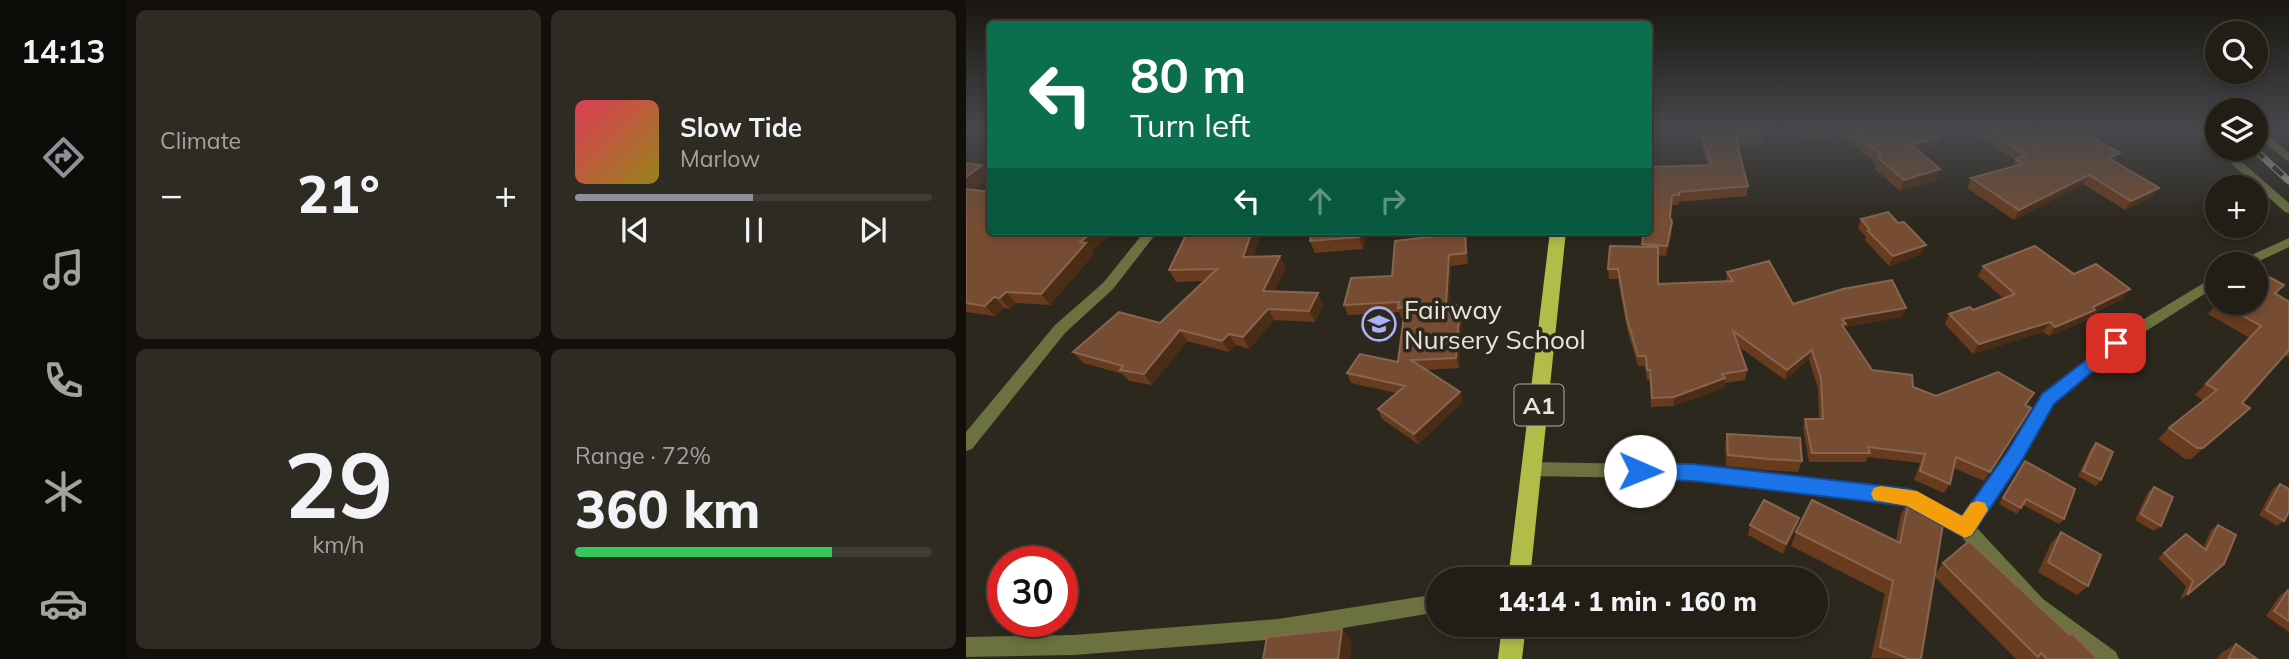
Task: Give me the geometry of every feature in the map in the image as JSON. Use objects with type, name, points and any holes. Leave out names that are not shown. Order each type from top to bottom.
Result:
[{"type":"main road","name":"A1","points":[[1520,567],[1558,235]]},
{"type":"main road","points":[[1510,659],[1513,637]]},
{"type":"street","points":[[2235,161],[2289,209]]},
{"type":"street","points":[[966,444],[1060,329],[1108,286],[1149,235]]},
{"type":"street","points":[[2268,252],[2289,242]]},
{"type":"street","points":[[1965,528],[2015,456],[2048,399],[2116,343],[2205,287]]},
{"type":"street","points":[[1532,468],[1693,472],[1910,498],[1965,528],[2036,606],[2109,659]]},
{"type":"street","points":[[966,647],[1074,645],[1278,629],[1426,605]]},
{"type":"building","points":[[1710,161],[1741,161],[1748,186],[1679,192],[1679,195],[1672,195],[1672,222],[1667,246],[1642,244],[1643,235],[1652,235],[1652,167],[1711,165]]},
{"type":"building","points":[[1881,161],[1930,161],[1940,169],[1904,180]]},
{"type":"building","points":[[2018,161],[2114,161],[2159,188],[2131,201],[2089,175],[2019,210],[1971,178],[2023,164]]},
{"type":"building","points":[[966,163],[982,165],[966,177]]},
{"type":"building","points":[[966,189],[987,192],[987,235],[1089,235],[1080,242],[1086,243],[1041,294],[1006,292],[1000,298],[994,297],[985,306],[966,303]]},
{"type":"building","points":[[1888,212],[1898,223],[1904,222],[1926,245],[1893,256],[1868,231],[1870,230],[1861,219]]},
{"type":"building","points":[[1186,235],[1251,235],[1243,257],[1280,256],[1263,291],[1318,293],[1309,311],[1268,309],[1243,337],[1229,334],[1222,341],[1180,330],[1144,374],[1120,370],[1123,366],[1073,352],[1119,312],[1160,323],[1217,269],[1169,270]]},
{"type":"building","points":[[1311,235],[1359,235],[1359,237],[1310,241]]},
{"type":"building","points":[[1465,235],[1466,253],[1449,255],[1446,306],[1460,305],[1456,358],[1411,360],[1460,392],[1414,434],[1378,409],[1405,386],[1347,373],[1360,354],[1398,362],[1405,307],[1398,308],[1399,302],[1344,305],[1351,278],[1392,276],[1395,241]]},
{"type":"building","points":[[1610,246],[1658,247],[1658,284],[1733,281],[1727,272],[1769,261],[1793,304],[1843,289],[1892,280],[1906,308],[1842,319],[1846,324],[1842,325],[1872,370],[1912,375],[1913,387],[1936,396],[1998,372],[2034,393],[2025,405],[2031,408],[1990,472],[1956,457],[1950,484],[1920,471],[1925,454],[1868,447],[1870,453],[1812,453],[1805,419],[1823,419],[1821,379],[1812,350],[1787,370],[1733,331],[1747,370],[1722,374],[1725,378],[1674,397],[1652,398],[1650,370],[1647,370],[1646,356],[1638,356],[1627,319],[1618,269],[1608,269]]},
{"type":"building","points":[[2035,246],[2074,274],[2096,264],[2130,289],[2093,307],[2095,310],[2055,327],[2050,322],[1979,344],[1949,314],[1970,307],[1973,310],[2015,294],[1983,266]]},
{"type":"building","points":[[2268,276],[2284,285],[2275,293],[2289,302],[2289,350],[2242,403],[2250,408],[2203,448],[2197,448],[2169,428],[2217,390],[2206,384],[2261,326],[2241,315],[2268,315]]},
{"type":"building","points":[[1727,434],[1800,438],[1802,461],[1728,455]]},
{"type":"building","points":[[2096,443],[2113,452],[2101,480],[2083,471]]},
{"type":"building","points":[[2025,461],[2075,489],[2064,519],[2026,499],[2021,508],[2003,498]]},
{"type":"building","points":[[2280,484],[2289,489],[2289,512],[2284,521],[2266,510]]},
{"type":"building","points":[[2154,487],[2173,497],[2161,526],[2141,514]]},
{"type":"building","points":[[1764,500],[1799,518],[1786,544],[1750,525]]},
{"type":"building","points":[[1812,500],[1900,543],[1909,500],[1945,512],[1921,659],[1909,659],[1880,647],[1893,581],[1796,532]]},
{"type":"building","points":[[2218,525],[2236,535],[2224,564],[2187,595],[2193,581],[2164,553],[2186,534],[2206,550]]},
{"type":"building","points":[[2061,532],[2101,555],[2088,586],[2048,562]]},
{"type":"building","points":[[1969,541],[2098,659],[2047,659],[2041,653],[2038,657],[1943,563]]},
{"type":"building","points":[[2289,591],[2289,621],[2274,611]]},
{"type":"building","points":[[1342,629],[1338,659],[1263,659],[1267,637]]},
{"type":"building","points":[[2236,644],[2257,659],[2228,659]]},
{"type":"railway","points":[[2267,161],[2289,181]]},
{"type":"slow traffic","points":[[1881,494],[1910,498],[1965,528],[1978,510]]},
{"type":"place","name":"Fairway Nursery School","points":[[1379,324]]},
{"type":"route","points":[[1640,471],[1693,472],[1910,498],[1965,528],[2015,456],[2048,399],[2116,343]]}]
